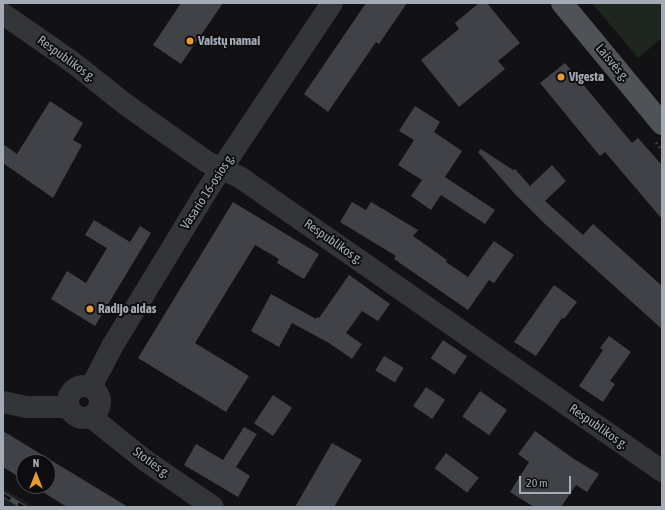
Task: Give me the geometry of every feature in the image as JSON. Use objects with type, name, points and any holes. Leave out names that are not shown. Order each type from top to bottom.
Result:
[{"type":"main road","name":"Laisvės g.","points":[[562,3],[662,124]]},
{"type":"street","name":"Vasario 16-osios g.","points":[[91,387],[113,345],[206,192],[332,3]]},
{"type":"street","name":"Respublikos g.","points":[[3,14],[71,61],[131,108],[207,162],[241,178],[662,471]]},
{"type":"street","points":[[80,386],[91,387],[98,394],[100,404],[99,410],[91,417],[80,418],[68,407],[71,392],[80,386]]},
{"type":"street","points":[[3,387],[15,394],[26,407]]},
{"type":"street","points":[[3,402],[26,407],[68,407]]},
{"type":"street","name":"Stoties g.","points":[[91,417],[146,461],[213,507]]},
{"type":"shaded area","points":[[592,3],[662,3],[662,38],[638,58]]},
{"type":"shaded area","points":[[3,488],[35,507],[3,507]]},
{"type":"building","points":[[181,3],[223,3],[181,64],[153,45]]},
{"type":"building","points":[[366,3],[407,3],[379,44],[376,42],[328,112],[304,94]]},
{"type":"building","points":[[479,3],[487,3],[520,43],[498,61],[505,69],[459,107],[421,60],[459,29],[455,23]]},
{"type":"building","points":[[565,63],[632,143],[638,138],[662,165],[662,219],[605,152],[600,156],[540,83]]},
{"type":"building","points":[[50,101],[83,123],[73,140],[82,145],[53,198],[3,163],[3,144],[17,154]]},
{"type":"building","points":[[415,106],[440,122],[434,132],[462,151],[445,177],[495,210],[485,224],[441,195],[431,210],[411,196],[422,180],[398,165],[414,140],[399,131]]},
{"type":"building","points":[[481,149],[513,170],[515,169],[530,186],[552,165],[566,181],[545,201],[583,235],[593,224],[662,286],[662,329],[545,224],[514,193],[478,152]]},
{"type":"building","points":[[233,202],[319,254],[304,279],[277,263],[279,259],[255,245],[195,343],[249,376],[226,412],[138,358]]},
{"type":"building","points":[[352,202],[366,210],[371,202],[418,230],[413,236],[468,277],[494,241],[514,255],[494,283],[489,280],[468,310],[394,259],[396,256],[340,222]]},
{"type":"building","points":[[94,220],[130,242],[140,226],[151,233],[95,326],[51,299],[67,271],[86,283],[107,248],[85,235]]},
{"type":"building","points":[[349,275],[390,304],[378,321],[362,311],[346,333],[362,344],[352,359],[329,343],[292,323],[279,347],[251,331],[271,294],[316,319],[317,317],[319,318]]},
{"type":"building","points":[[554,285],[577,302],[564,319],[562,318],[536,356],[514,342]]},
{"type":"building","points":[[609,336],[631,352],[610,381],[615,384],[603,402],[579,386],[603,350],[600,348]]},
{"type":"building","points":[[443,340],[467,356],[455,374],[431,358]]},
{"type":"building","points":[[384,356],[404,368],[395,382],[375,371]]},
{"type":"building","points":[[426,387],[445,400],[432,419],[413,406]]},
{"type":"building","points":[[480,391],[507,410],[489,435],[462,416]]},
{"type":"building","points":[[273,395],[292,408],[273,436],[254,423]]},
{"type":"building","points":[[244,427],[257,434],[236,467],[250,476],[238,497],[184,465],[196,444],[223,460]]},
{"type":"building","points":[[3,431],[41,454],[16,454],[16,475],[3,467]]},
{"type":"building","points":[[535,431],[574,459],[599,474],[587,492],[576,485],[561,507],[534,507],[510,492],[529,462],[518,454]]},
{"type":"building","points":[[332,443],[362,460],[334,507],[295,507]]},
{"type":"building","points":[[446,453],[479,478],[467,493],[435,468]]},
{"type":"building","points":[[56,463],[128,507],[67,507],[46,494],[56,494]]},
{"type":"railway","points":[[3,494],[25,507]]},
{"type":"place","name":"Vaistų namai","points":[[190,41]]},
{"type":"place","name":"Vigesta","points":[[561,77]]},
{"type":"place","name":"Radijo aidas","points":[[90,309]]}]
